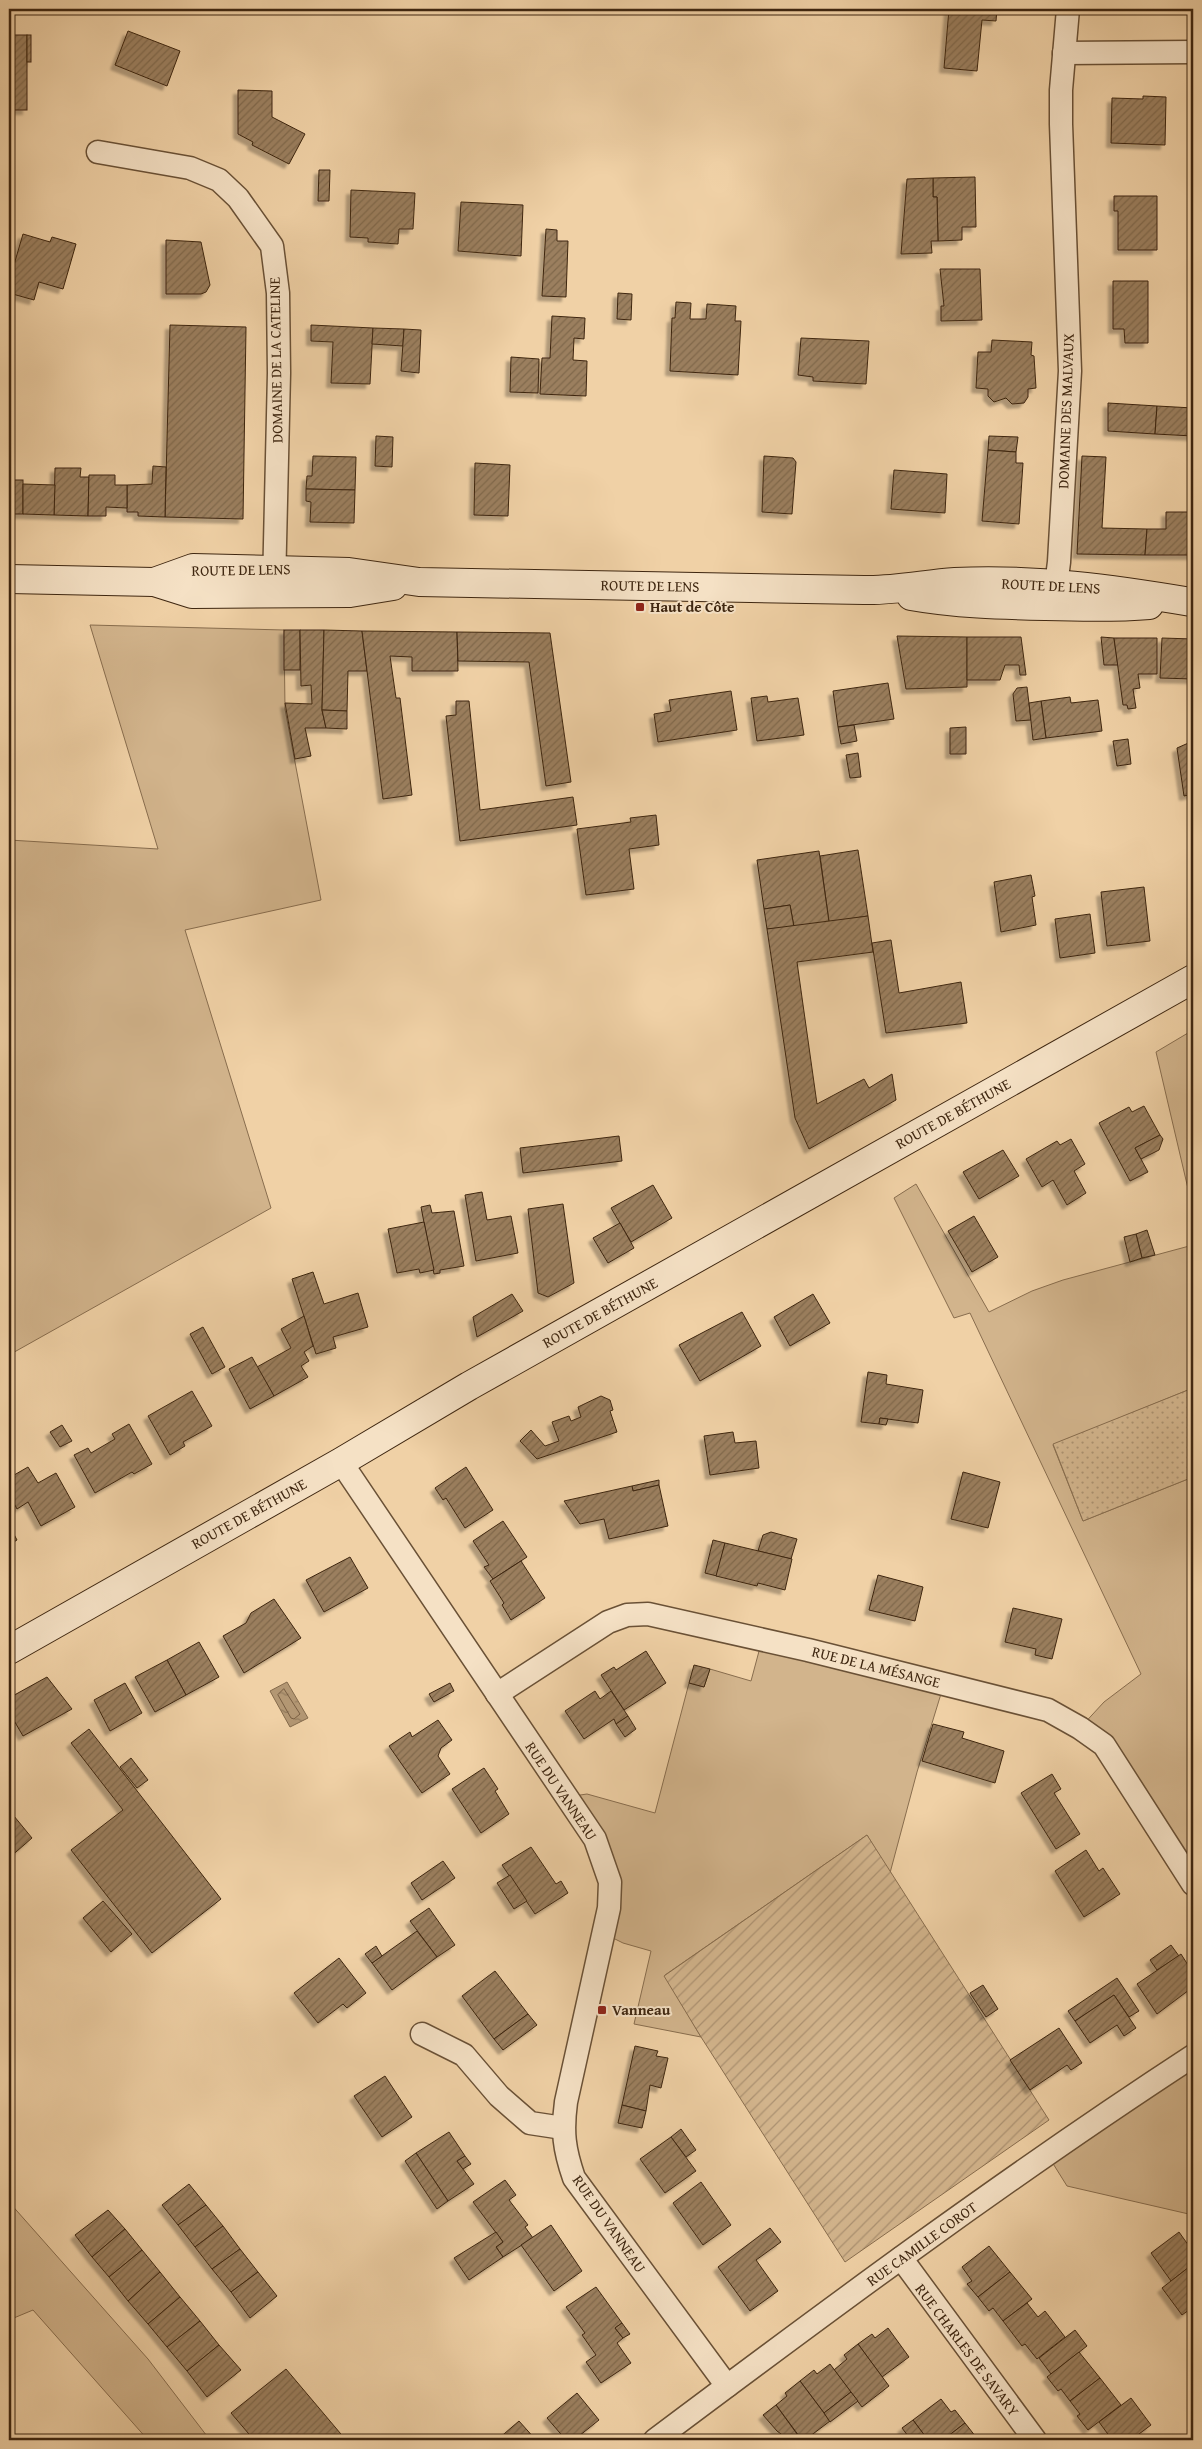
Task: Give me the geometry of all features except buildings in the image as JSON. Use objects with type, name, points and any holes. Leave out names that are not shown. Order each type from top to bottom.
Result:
[{"type":"main road","name":"ROUTE DE LENS","points":[[10,580],[154,582],[192,568],[274,582],[350,572],[419,582],[881,591],[952,603],[1055,595],[1106,609],[1192,602]]},
{"type":"main road","name":"ROUTE DE BÉTHUNE","points":[[9,1650],[341,1462],[469,1386],[1193,979]]},
{"type":"street","name":"DOMAINE DES MALVAUX","points":[[1055,595],[1070,370],[1061,124],[1068,9]]},
{"type":"street","points":[[1064,53],[1193,52]]},
{"type":"street","name":"DOMAINE DE LA CATELINE","points":[[98,152],[190,168],[218,180],[238,198],[272,246],[278,293],[279,372],[274,582]]},
{"type":"street","name":"RUE DU VANNEAU","points":[[341,1462],[595,1839],[610,1882],[609,1908],[566,2102],[563,2128],[565,2152],[574,2178],[727,2386]]},
{"type":"street","name":"RUE DE LA MÉSANGE","points":[[497,1694],[608,1622],[627,1615],[648,1614],[808,1650],[1048,1710],[1080,1728],[1104,1745],[1193,1884]]},
{"type":"street","points":[[422,2034],[464,2055],[499,2096],[530,2124],[563,2128]]},
{"type":"street","name":"RUE CAMILLE COROT","points":[[655,2440],[901,2258],[1094,2120],[1193,2056]]},
{"type":"street","name":"RUE CHARLES DE SAVARY","points":[[901,2258],[1035,2440]]},
{"type":"shaded area","points":[[90,625],[284,630],[285,709],[321,900],[185,930],[271,1208],[9,1355],[9,840],[158,849]]},
{"type":"shaded area","points":[[1193,1030],[1193,1210],[1156,1052]]},
{"type":"shaded area","points":[[916,1184],[989,1312],[1032,1291],[1063,1280],[1193,1245],[1193,1388],[1053,1445],[1083,1521],[1193,1477],[1193,1884],[1080,1728],[1104,1702],[1141,1674],[970,1313],[954,1318],[894,1198]]},
{"type":"shaded area","points":[[1193,1388],[1193,1477],[1083,1521],[1053,1444]]},
{"type":"shaded area","points":[[762,1640],[944,1684],[917,1772],[890,1873],[867,1835],[665,1975],[701,2037],[634,2024],[651,1951],[623,1943],[605,1934],[610,1882],[567,1797],[587,1794],[655,1813],[689,1683],[704,1687],[710,1669],[751,1681]]},
{"type":"shaded area","points":[[867,1835],[1049,2120],[845,2262],[664,1976]]},
{"type":"shaded area","points":[[1193,2056],[1193,2215],[1067,2186],[1047,2154]]},
{"type":"shaded area","points":[[9,2202],[148,2359],[210,2440],[148,2440],[33,2310],[9,2320]]},
{"type":"water","points":[[287,1682],[308,1718],[290,1727],[270,1691]]},
{"type":"place","name":"Haut de Côte","points":[[640,607]]},
{"type":"place","name":"Vanneau","points":[[602,2010]]}]
